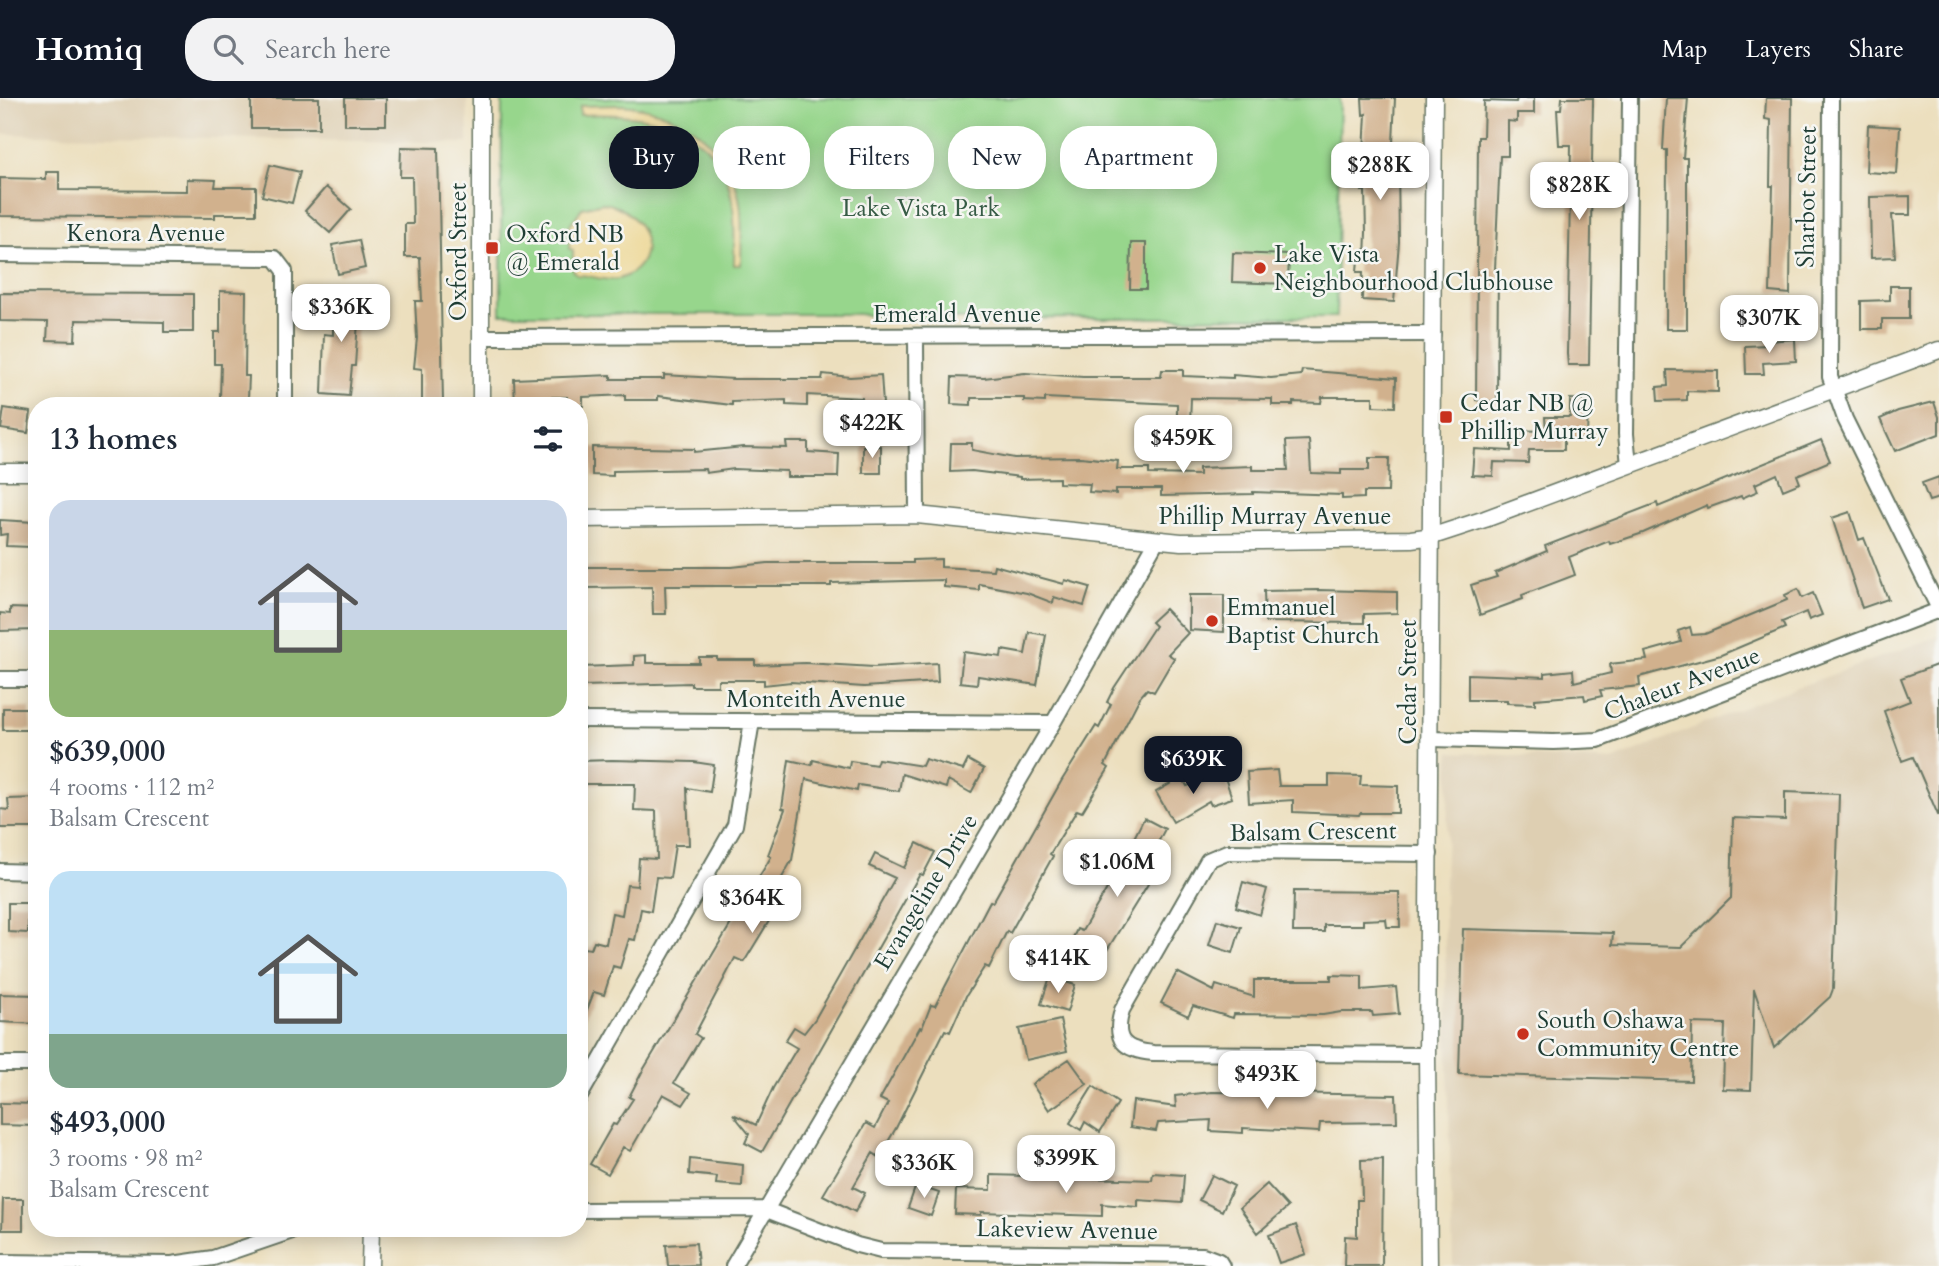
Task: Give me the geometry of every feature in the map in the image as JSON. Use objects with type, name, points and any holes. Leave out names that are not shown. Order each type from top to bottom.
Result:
[{"type":"street","name":"Oxford Street","points":[[481,98],[481,397]]},
{"type":"street","name":"Cedar Street","points":[[1429,1266],[1427,1055],[1433,536],[1434,98]]},
{"type":"street","points":[[1629,465],[1626,434],[1630,98]]},
{"type":"street","name":"Sharbot Street","points":[[1831,98],[1828,361],[1833,390],[1939,609]]},
{"type":"street","name":"Kenora Avenue","points":[[0,255],[275,258],[285,271],[285,397]]},
{"type":"street","name":"Emerald Avenue","points":[[481,337],[916,338],[1433,334]]},
{"type":"street","points":[[916,338],[917,515]]},
{"type":"street","name":"Phillip Murray Avenue","points":[[588,519],[917,515],[1157,540],[1361,542],[1433,536],[1939,350]]},
{"type":"street","points":[[0,472],[28,472]]},
{"type":"street","name":"Evangeline Drive","points":[[733,1266],[764,1209],[1053,723],[1157,540]]},
{"type":"street","name":"Chaleur Avenue","points":[[1430,739],[1554,742],[1598,740],[1939,609]]},
{"type":"street","points":[[0,678],[28,679]]},
{"type":"street","name":"Monteith Avenue","points":[[588,720],[1053,723]]},
{"type":"street","points":[[588,1082],[735,825],[752,721]]},
{"type":"street","name":"Balsam Crescent","points":[[1427,1055],[1153,1053],[1133,1051],[1121,1041],[1118,1026],[1122,1010],[1208,860],[1227,852],[1430,854]]},
{"type":"street","points":[[0,871],[28,872]]},
{"type":"street","points":[[0,1064],[28,1064]]},
{"type":"street","name":"Lakeview Avenue","points":[[588,1209],[764,1209],[857,1245],[881,1251],[1203,1255],[1219,1261],[1222,1266]]},
{"type":"street","points":[[0,1262],[172,1265],[213,1258],[275,1237]]},
{"type":"street","points":[[370,1266],[371,1237]]},
{"type":"shaded area","points":[[0,98],[467,98],[468,143],[0,134]]},
{"type":"shaded area","points":[[1939,636],[1939,1266],[1453,1266],[1444,907],[1450,752],[1612,761],[1762,700]]},
{"type":"green space","name":"Lake Vista Park","points":[[502,98],[1340,98],[1336,317],[901,319],[858,314],[501,314]]},
{"type":"sand","points":[[622,105],[641,108],[660,113],[688,126],[673,126],[629,116],[580,115],[580,106]]},
{"type":"sand","points":[[699,133],[713,146],[712,153],[699,142]]},
{"type":"sand","points":[[729,189],[737,189],[741,207],[741,265],[734,265],[732,200]]},
{"type":"sand","points":[[603,203],[629,214],[644,236],[646,247],[643,259],[636,269],[618,279],[577,275],[573,270],[569,227],[582,208]]},
{"type":"building","points":[[251,98],[319,98],[319,128],[251,128]]},
{"type":"building","points":[[345,98],[386,98],[386,125],[345,125]]},
{"type":"building","points":[[1362,98],[1395,98],[1392,165],[1398,165],[1399,242],[1394,302],[1362,300],[1363,272],[1357,272],[1358,259],[1365,260],[1366,232],[1365,191],[1362,191],[1366,114],[1363,115]]},
{"type":"building","points":[[1517,98],[1534,98],[1534,113],[1517,113],[1517,122],[1508,121],[1508,156],[1500,156],[1495,269],[1498,269],[1497,402],[1476,400],[1478,137],[1483,137],[1484,101],[1516,102]]},
{"type":"building","points":[[1562,98],[1593,98],[1589,365],[1568,365],[1571,145],[1559,145],[1557,109],[1561,109]]},
{"type":"building","points":[[1666,98],[1688,98],[1683,158],[1687,158],[1687,329],[1666,329],[1667,150],[1663,150]]},
{"type":"building","points":[[1766,98],[1792,98],[1790,294],[1770,292],[1773,186],[1770,186],[1771,120],[1765,119]]},
{"type":"building","points":[[1868,125],[1900,127],[1897,174],[1866,172]]},
{"type":"building","points":[[401,147],[438,148],[443,397],[422,397],[422,369],[414,368],[417,338],[415,301],[422,301],[420,257],[405,257],[405,224],[413,224],[412,177],[400,177]]},
{"type":"building","points":[[270,165],[300,172],[292,203],[262,196]]},
{"type":"building","points":[[46,172],[59,172],[59,190],[187,191],[187,179],[216,180],[215,187],[256,187],[256,214],[215,214],[215,218],[0,216],[0,178],[46,179]]},
{"type":"building","points":[[326,187],[351,209],[330,233],[305,211]]},
{"type":"building","points":[[1910,196],[1910,215],[1892,215],[1895,257],[1871,258],[1870,197]]},
{"type":"building","points":[[359,240],[365,268],[338,274],[332,245]]},
{"type":"building","points":[[1131,243],[1146,243],[1146,289],[1130,289]]},
{"type":"building","name":"Lake Vista Neighbourhood Clubhouse","points":[[1233,253],[1289,255],[1288,284],[1232,282]]},
{"type":"building","points":[[1890,286],[1909,286],[1909,319],[1882,319],[1882,329],[1861,329],[1861,301],[1890,300]]},
{"type":"building","points":[[333,290],[360,291],[355,366],[352,366],[349,396],[322,394],[324,334],[333,335]]},
{"type":"building","points":[[220,291],[246,292],[245,376],[249,376],[248,397],[220,397],[221,364],[214,364],[214,332],[220,332]]},
{"type":"building","points":[[0,293],[193,294],[193,332],[164,332],[164,322],[76,320],[75,341],[47,340],[48,322],[0,321]]},
{"type":"building","points":[[1795,339],[1796,361],[1763,363],[1764,374],[1746,374],[1745,346],[1768,345],[1768,341]]},
{"type":"building","points":[[1162,370],[1183,370],[1183,376],[1233,378],[1233,375],[1271,378],[1301,375],[1302,370],[1396,378],[1395,407],[1373,406],[1373,397],[1322,397],[1321,403],[1293,402],[1293,405],[1272,405],[1272,399],[1191,398],[1190,423],[1177,423],[1177,404],[1045,398],[1045,402],[1024,401],[1024,398],[971,398],[971,405],[951,404],[952,377],[984,378],[1025,373],[1083,377],[1161,377]]},
{"type":"building","points":[[1667,370],[1718,371],[1718,392],[1687,391],[1687,400],[1658,401],[1657,387],[1668,386]]},
{"type":"building","points":[[823,374],[850,377],[881,375],[883,404],[862,406],[862,398],[807,395],[807,406],[786,405],[786,400],[732,402],[732,405],[658,396],[658,400],[625,400],[625,395],[515,397],[514,379],[611,375],[611,379],[664,379],[664,375],[734,379],[822,379]]},
{"type":"building","points":[[1570,399],[1588,400],[1587,440],[1564,439],[1564,450],[1529,450],[1528,463],[1494,462],[1493,476],[1472,475],[1474,449],[1511,451],[1511,430],[1546,431],[1545,417],[1570,417]]},
{"type":"building","points":[[1934,402],[1939,417],[1939,434],[1895,451],[1880,419],[1898,411]]},
{"type":"building","points":[[4,408],[28,412],[28,433],[1,429]]},
{"type":"building","points":[[1309,440],[1311,473],[1341,474],[1341,470],[1369,470],[1369,458],[1389,458],[1388,492],[1364,492],[1364,498],[1342,499],[1342,495],[1253,492],[1161,496],[1161,489],[1116,489],[1116,494],[1089,492],[1090,484],[1059,483],[1059,478],[1020,479],[972,471],[950,472],[951,443],[972,443],[972,450],[1014,458],[1081,457],[1118,461],[1117,469],[1149,469],[1149,474],[1199,475],[1199,468],[1252,466],[1252,470],[1288,470],[1286,441]]},
{"type":"building","points":[[1821,440],[1830,461],[1797,475],[1800,483],[1783,490],[1777,474],[1755,484],[1758,491],[1742,498],[1741,496],[1708,508],[1707,505],[1643,533],[1610,544],[1609,541],[1569,557],[1575,575],[1522,595],[1523,599],[1480,615],[1471,585],[1497,577],[1495,573],[1547,551],[1545,546],[1657,503],[1658,507]]},
{"type":"building","points":[[786,442],[808,442],[808,452],[839,454],[838,477],[787,477],[787,471],[734,469],[706,473],[705,469],[613,471],[613,476],[592,475],[592,447],[694,449],[694,452],[744,447],[787,448]]},
{"type":"building","points":[[863,446],[881,446],[881,473],[863,473]]},
{"type":"building","points":[[1939,477],[1939,498],[1929,501],[1922,483]]},
{"type":"building","points":[[1850,512],[1859,540],[1864,538],[1888,599],[1862,608],[1832,518]]},
{"type":"building","points":[[0,520],[28,522],[28,547],[6,546],[7,534],[0,535]]},
{"type":"building","points":[[941,559],[941,567],[993,570],[994,565],[1064,584],[1065,580],[1090,587],[1084,606],[1054,597],[1053,603],[1027,593],[979,584],[979,590],[944,587],[944,580],[831,583],[831,586],[665,586],[666,614],[653,614],[652,587],[588,588],[588,567],[732,567],[768,563],[913,563],[913,560]]},
{"type":"building","points":[[1798,589],[1802,598],[1813,593],[1822,615],[1809,620],[1806,612],[1782,622],[1785,628],[1721,655],[1639,677],[1640,686],[1600,690],[1602,696],[1585,700],[1584,695],[1535,699],[1535,704],[1507,703],[1507,700],[1468,700],[1468,674],[1545,677],[1545,673],[1573,670],[1574,682],[1611,673],[1610,664],[1647,660],[1645,652],[1681,642],[1678,631],[1690,627],[1692,635],[1705,634],[1787,600],[1785,595]]},
{"type":"building","points":[[1264,591],[1397,592],[1397,613],[1364,614],[1364,623],[1265,622]]},
{"type":"building","name":"Emmanuel Baptist Church","points":[[1189,595],[1224,595],[1224,632],[1189,630]]},
{"type":"building","points":[[10,608],[28,609],[28,630],[0,631],[0,613],[10,614]]},
{"type":"building","points":[[1165,609],[1188,633],[1168,654],[1174,658],[1154,692],[1147,689],[1140,697],[1105,765],[1109,768],[1082,812],[1077,810],[1050,854],[1053,856],[1010,933],[1007,931],[989,968],[985,966],[966,996],[950,1032],[945,1030],[879,1157],[873,1153],[853,1187],[865,1193],[855,1212],[823,1195],[866,1123],[875,1128],[888,1103],[880,1099],[920,1027],[922,1028],[931,1005],[935,1006],[990,901],[993,902],[1062,780],[1096,726],[1099,728],[1111,704],[1107,702],[1114,688],[1155,626],[1151,622]]},
{"type":"building","points":[[1029,632],[1046,635],[1037,685],[978,676],[977,684],[960,682],[963,652],[1001,657],[1002,650],[1025,654]]},
{"type":"building","points":[[646,655],[646,663],[699,663],[699,657],[717,657],[717,660],[755,660],[755,665],[805,663],[874,667],[937,663],[938,682],[864,687],[791,682],[764,685],[764,680],[718,680],[718,686],[691,686],[691,683],[588,686],[588,667],[634,665],[634,656]]},
{"type":"building","points":[[1939,664],[1938,815],[1913,757],[1902,761],[1884,711],[1910,701],[1901,678]]},
{"type":"building","points":[[3,708],[28,708],[28,730],[3,730]]},
{"type":"building","points":[[878,759],[922,766],[925,759],[963,770],[968,760],[984,769],[971,793],[948,780],[946,788],[902,774],[899,791],[858,785],[857,791],[806,779],[792,860],[763,911],[772,916],[744,962],[735,958],[695,1034],[701,1038],[674,1083],[691,1093],[683,1105],[663,1094],[630,1151],[623,1147],[608,1174],[590,1164],[613,1124],[616,1125],[633,1099],[629,1097],[642,1072],[771,857],[768,855],[785,809],[782,808],[789,760],[812,765],[813,760],[849,768],[850,761],[876,765]]},
{"type":"building","points":[[588,761],[694,762],[714,765],[710,792],[687,788],[689,845],[675,845],[670,878],[656,877],[651,911],[641,909],[635,940],[629,939],[620,968],[613,966],[604,995],[594,992],[588,1007],[588,949],[591,949],[594,941],[606,944],[612,913],[622,915],[627,885],[637,886],[639,858],[657,859],[656,811],[634,810],[635,784],[588,784]]},
{"type":"building","points":[[1277,770],[1279,786],[1329,786],[1329,775],[1361,776],[1360,785],[1398,786],[1398,813],[1359,815],[1293,812],[1293,800],[1249,803],[1247,772]]},
{"type":"building","points":[[1224,775],[1232,798],[1211,805],[1209,801],[1173,822],[1156,792],[1182,777],[1187,786]]},
{"type":"building","points":[[1785,792],[1839,794],[1833,989],[1830,997],[1774,1048],[1754,989],[1751,1090],[1723,1089],[1725,1024],[1692,1023],[1691,1081],[1459,1074],[1463,929],[1613,933],[1612,945],[1681,947],[1731,898],[1733,818],[1785,820]]},
{"type":"building","points":[[28,798],[28,828],[0,828],[0,809],[9,810],[8,799]]},
{"type":"building","points":[[1144,818],[1165,829],[1146,865],[1156,871],[1094,971],[1064,957],[1077,929],[1082,931],[1111,882],[1107,879],[1122,852],[1126,854]]},
{"type":"building","points":[[917,843],[935,852],[923,875],[920,874],[762,1152],[745,1143],[749,1134],[733,1114],[756,1125],[773,1088],[797,1048],[785,1041],[794,1027],[804,1033],[815,1019],[895,878],[869,866],[875,854],[904,868]]},
{"type":"building","points":[[1243,882],[1267,889],[1260,915],[1236,907]]},
{"type":"building","points":[[1294,891],[1399,892],[1400,927],[1387,927],[1386,919],[1363,920],[1363,925],[1324,925],[1324,932],[1293,932]]},
{"type":"building","points":[[8,903],[28,903],[28,933],[8,932]]},
{"type":"building","points":[[1217,920],[1241,927],[1233,953],[1209,945]]},
{"type":"building","points":[[1177,972],[1214,991],[1216,985],[1254,997],[1254,980],[1331,980],[1331,975],[1362,976],[1362,990],[1396,987],[1399,1014],[1234,1014],[1233,1018],[1193,1006],[1188,1016],[1161,1003]]},
{"type":"building","points":[[1050,977],[1075,985],[1067,1012],[1041,1004]]},
{"type":"building","points":[[0,994],[28,995],[28,1024],[0,1022]]},
{"type":"building","points":[[1060,1020],[1067,1051],[1026,1060],[1019,1029]]},
{"type":"building","points":[[1069,1059],[1087,1084],[1049,1110],[1032,1084]]},
{"type":"building","points":[[1093,1086],[1118,1103],[1100,1132],[1085,1122],[1081,1130],[1070,1123]]},
{"type":"building","points":[[1212,1092],[1396,1095],[1397,1122],[1320,1123],[1319,1132],[1243,1128],[1243,1133],[1210,1131],[1211,1120],[1158,1123],[1156,1131],[1130,1127],[1133,1101],[1176,1107],[1175,1096]]},
{"type":"building","points":[[0,1103],[28,1104],[28,1126],[0,1125]]},
{"type":"building","points":[[690,1159],[743,1165],[742,1186],[716,1184],[717,1177],[689,1174]]},
{"type":"building","points":[[1383,1159],[1382,1266],[1344,1266],[1345,1236],[1357,1237],[1357,1200],[1362,1200],[1361,1160]]},
{"type":"building","points":[[1153,1173],[1184,1175],[1182,1203],[1138,1200],[1138,1207],[1102,1204],[1102,1216],[981,1212],[981,1215],[955,1214],[956,1189],[991,1190],[991,1175],[1152,1180]]},
{"type":"building","points":[[1212,1175],[1234,1186],[1222,1211],[1199,1200]]},
{"type":"building","points":[[1267,1184],[1288,1207],[1258,1233],[1240,1208]]},
{"type":"building","points":[[916,1185],[939,1193],[931,1216],[908,1208]]},
{"type":"building","points":[[3,1199],[23,1199],[23,1230],[2,1230]]},
{"type":"building","points":[[1296,1225],[1306,1254],[1279,1263],[1269,1235]]},
{"type":"building","points":[[696,1243],[698,1265],[668,1266],[666,1245]]},
{"type":"place","name":"Oxford NB @ Emerald","points":[[492,248]]},
{"type":"place","name":"Lake Vista Neighbourhood Clubhouse","points":[[1260,268]]},
{"type":"place","name":"Cedar NB @ Phillip Murray","points":[[1446,417]]},
{"type":"place","name":"Emmanuel Baptist Church","points":[[1212,621]]},
{"type":"place","name":"South Oshawa Community Centre","points":[[1523,1034]]}]
